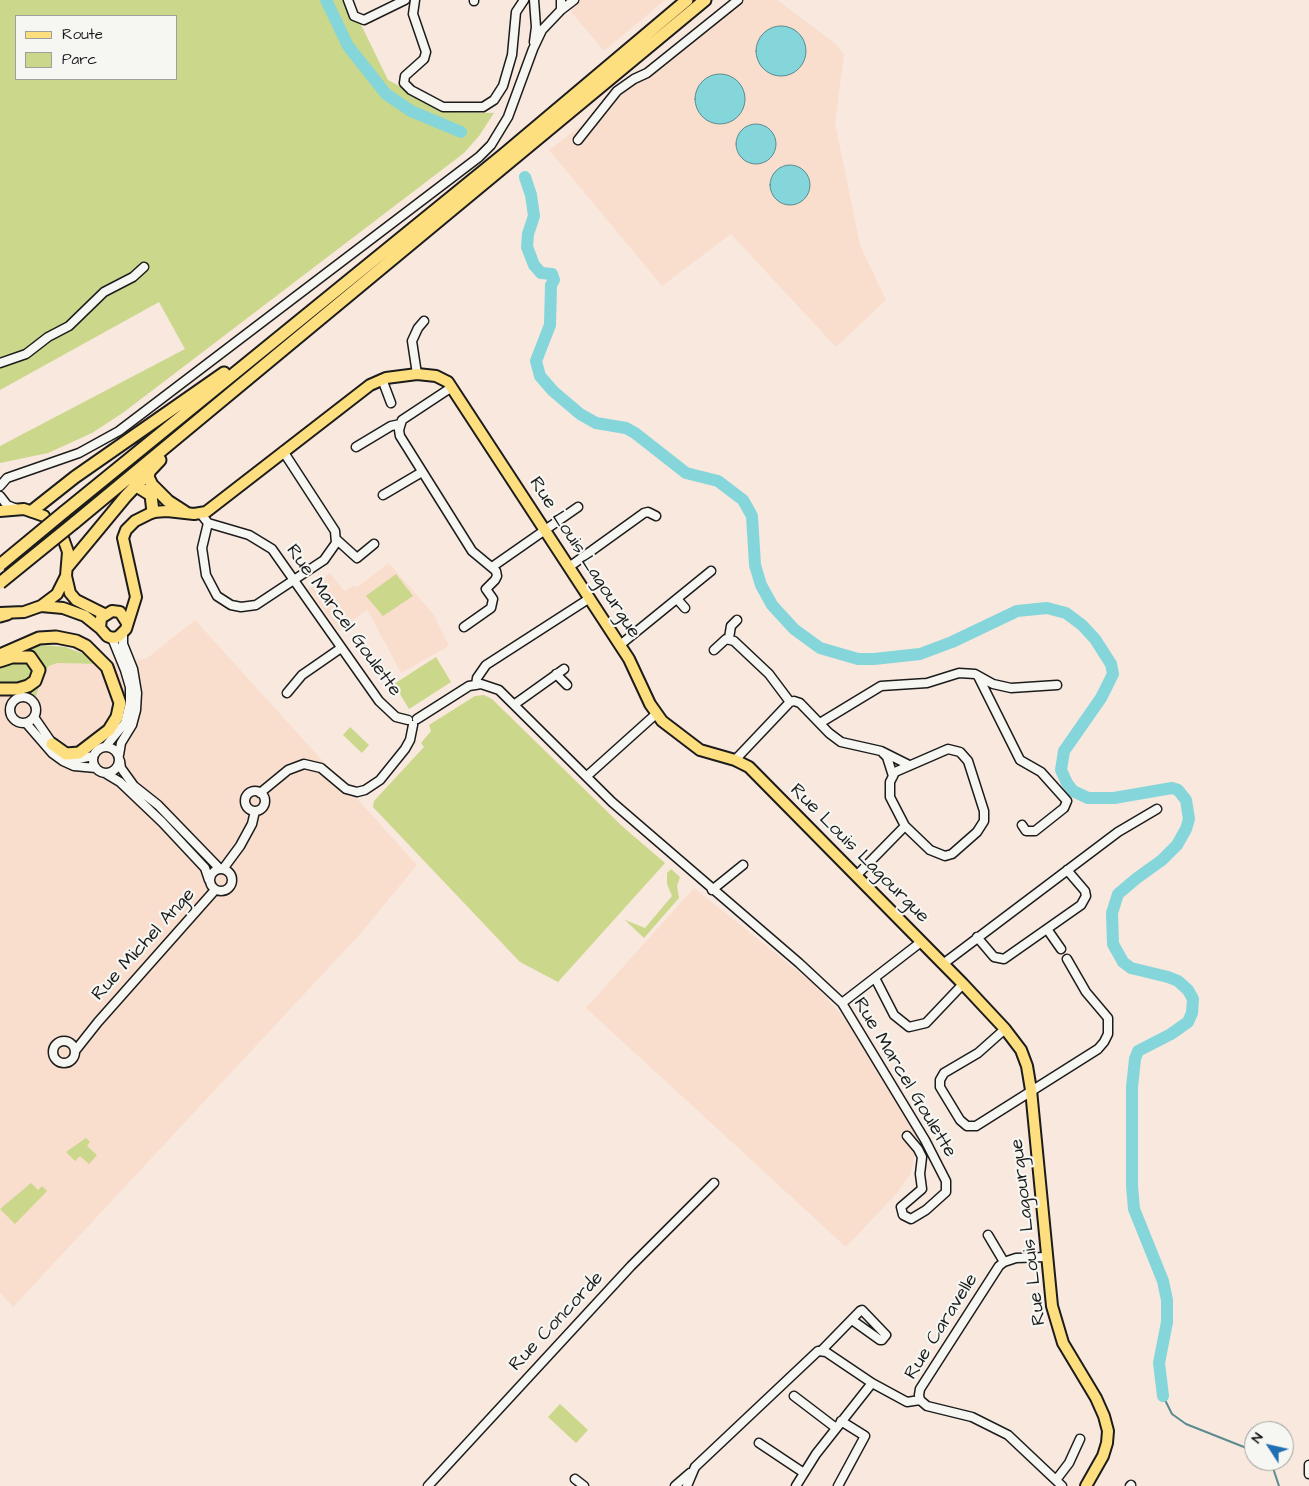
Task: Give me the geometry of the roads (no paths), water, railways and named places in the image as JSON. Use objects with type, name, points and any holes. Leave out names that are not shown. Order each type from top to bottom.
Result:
[{"type":"highway","points":[[0,565],[315,308],[687,0]]},
{"type":"highway","points":[[0,583],[705,0]]},
{"type":"highway","points":[[32,511],[75,477],[315,308]]},
{"type":"highway","points":[[67,571],[135,485],[150,469],[198,423],[290,342]]},
{"type":"highway","points":[[150,469],[148,477],[152,485],[168,501],[185,512]]},
{"type":"highway","points":[[135,485],[151,495],[153,512]]},
{"type":"highway","points":[[0,654],[39,638],[56,637],[86,646],[107,667],[120,703],[117,717],[109,730],[80,753],[66,754],[52,744]]},
{"type":"highway","points":[[0,661],[12,657],[30,657],[35,661],[40,670],[34,681],[28,686],[18,689],[0,689]]},
{"type":"main road","name":"Rue Louis Lagourgue","points":[[201,514],[211,509],[356,394],[382,379],[417,374],[436,376],[448,382],[620,645],[656,714],[669,729],[700,750],[735,760],[749,767],[943,964],[1005,1029],[1021,1050],[1031,1090],[1046,1257],[1056,1323],[1071,1360],[1104,1416],[1108,1431],[1103,1456],[1086,1486]]},
{"type":"main road","points":[[0,511],[17,508],[44,516]]},
{"type":"main road","points":[[41,606],[74,611],[100,628],[106,636],[112,638],[123,634],[136,598],[125,553],[124,538],[131,524],[153,512],[201,514]]},
{"type":"main road","points":[[63,538],[68,552],[67,571],[70,592],[76,600],[104,614],[116,611],[128,604],[135,588]]},
{"type":"main road","points":[[2,614],[24,612],[41,606],[57,594],[67,571]]},
{"type":"main road","points":[[116,611],[123,615],[127,623]]},
{"type":"main road","points":[[100,628],[101,618],[104,614]]},
{"type":"street","points":[[348,0],[354,16],[360,20],[402,1]]},
{"type":"street","points":[[415,0],[412,14],[426,52],[424,59],[405,76],[404,84],[433,103],[443,107],[483,108],[494,100],[503,86],[512,55],[516,12],[524,0]]},
{"type":"street","points":[[532,0],[535,12],[532,49]]},
{"type":"street","points":[[561,0],[561,10]]},
{"type":"street","points":[[0,486],[7,478],[79,453],[119,431],[479,157],[491,145],[508,117],[532,49],[542,30],[561,10],[574,0]]},
{"type":"street","points":[[578,140],[617,91],[634,79],[647,74],[738,0]]},
{"type":"street","points":[[535,12],[543,18],[553,18]]},
{"type":"street","points":[[0,363],[26,354],[48,337],[69,326],[104,292],[133,277],[144,267]]},
{"type":"street","points":[[417,374],[411,345],[415,332],[424,321]]},
{"type":"street","points":[[382,379],[391,403]]},
{"type":"street","points":[[356,447],[391,426],[400,424],[408,416],[452,387]]},
{"type":"street","points":[[400,424],[400,436],[472,551],[492,567],[497,576],[486,589],[493,600],[493,605],[489,611],[464,627]]},
{"type":"street","points":[[283,451],[328,519],[336,538],[357,558],[374,544]]},
{"type":"street","points":[[0,478],[6,473],[26,471]]},
{"type":"street","points":[[383,495],[422,472]]},
{"type":"street","points":[[0,496],[7,504],[17,508]]},
{"type":"street","points":[[492,567],[578,507]]},
{"type":"street","points":[[569,567],[644,513],[648,512],[656,516]]},
{"type":"street","points":[[201,514],[208,523],[202,548],[203,563],[212,589],[223,601],[241,607],[256,605],[295,580],[330,554],[336,538]]},
{"type":"street","name":"Rue Marcel Goulette","points":[[208,523],[241,532],[266,544],[277,555],[295,580],[384,708],[396,717],[413,721]]},
{"type":"street","points":[[620,645],[678,600],[680,595],[711,571]]},
{"type":"street","points":[[239,848],[230,874],[232,882],[228,889],[222,891],[215,890],[210,880],[213,872],[222,869],[239,848],[249,830],[256,811],[263,808],[262,796],[296,765],[311,764],[321,768],[346,789],[357,792],[365,790],[380,780],[405,750],[410,740],[413,721],[469,686],[476,685],[477,678],[486,665],[590,598]]},
{"type":"street","points":[[678,600],[685,608]]},
{"type":"street","points":[[714,650],[729,638],[730,626],[737,620]]},
{"type":"street","points":[[26,722],[52,753],[62,761],[74,766],[96,768],[105,773],[113,771],[119,758],[121,743],[132,724],[137,701],[136,685],[123,644],[123,634]]},
{"type":"street","points":[[34,717],[26,722],[18,722],[13,718],[10,707],[16,699],[28,697],[33,701],[36,706],[34,717],[52,744],[61,754],[73,760],[93,756],[98,749],[106,746],[125,724],[130,703],[130,687],[112,638]]},
{"type":"street","points":[[729,638],[769,674],[790,702],[800,703],[841,742],[881,751],[909,765]]},
{"type":"street","points":[[287,693],[302,675],[341,648]]},
{"type":"street","points":[[515,704],[564,669]]},
{"type":"street","points":[[820,723],[881,686],[928,683],[964,672],[978,675],[993,684],[1011,688],[1057,686]]},
{"type":"street","points":[[556,674],[567,685]]},
{"type":"street","points":[[978,675],[1020,760],[1041,772],[1067,801],[1064,808],[1035,831],[1026,831],[1022,825]]},
{"type":"street","name":"Rue Marcel Goulette","points":[[476,685],[493,687],[515,704],[612,802],[712,890],[799,962],[842,1003],[924,1140],[946,1181],[946,1192],[926,1210],[911,1219],[903,1215],[901,1207],[922,1189],[920,1174],[922,1157],[907,1136]]},
{"type":"street","points":[[735,760],[790,702]]},
{"type":"street","points":[[587,776],[656,714]]},
{"type":"street","points":[[106,746],[114,749],[127,778],[158,805],[222,869],[230,874]]},
{"type":"street","points":[[881,751],[887,757],[893,776],[890,797],[905,826],[930,850],[946,856],[952,854],[977,832],[985,817],[968,761],[960,752],[948,749],[909,765],[895,772],[893,776]]},
{"type":"street","points":[[93,756],[96,768]]},
{"type":"street","name":"Rue Michel Ange","points":[[105,773],[120,782],[151,812],[205,868],[210,880]]},
{"type":"street","points":[[249,830],[246,801],[248,795],[254,792],[262,796]]},
{"type":"street","points":[[247,807],[256,811]]},
{"type":"street","points":[[943,964],[977,936],[1118,832],[1157,809]]},
{"type":"street","points":[[856,876],[905,826]]},
{"type":"street","points":[[712,890],[743,865]]},
{"type":"street","points":[[977,936],[994,957],[1000,959],[1081,906],[1085,899],[1085,891],[1067,870]]},
{"type":"street","name":"Rue Michel Ange","points":[[98,1022],[81,1036],[55,1045],[53,1050],[55,1057],[60,1062],[69,1061],[98,1022],[215,890]]},
{"type":"street","points":[[1047,929],[1061,949]]},
{"type":"street","points":[[842,1003],[921,942]]},
{"type":"street","points":[[1005,1029],[978,1053],[944,1073],[940,1080],[940,1087],[960,1120],[971,1127],[976,1126],[1098,1049],[1108,1034],[1108,1018],[1086,992],[1067,959]]},
{"type":"street","points":[[874,978],[894,1015],[909,1026],[926,1022],[962,984]]},
{"type":"street","points":[[67,1041],[73,1045],[75,1051]]},
{"type":"street","name":"Rue Concorde","points":[[428,1486],[631,1266],[714,1183]]},
{"type":"street","points":[[988,1235],[1004,1262],[1016,1258],[1046,1257]]},
{"type":"street","name":"Rue Caravelle","points":[[1004,1262],[995,1272],[920,1389],[920,1400],[927,1406],[972,1416],[989,1423],[1008,1435],[1059,1483],[1080,1439]]},
{"type":"street","points":[[675,1486],[692,1472],[814,1353],[822,1350],[852,1320]]},
{"type":"street","points":[[822,1350],[872,1383],[907,1402],[920,1400]]},
{"type":"street","points":[[796,1486],[836,1428],[872,1383]]},
{"type":"street","points":[[794,1396],[836,1428]]},
{"type":"street","points":[[838,1486],[865,1436],[842,1421]]},
{"type":"street","points":[[759,1443],[804,1473]]},
{"type":"street","points":[[1309,1465],[1309,1474]]},
{"type":"street","points":[[688,1486],[692,1472]]},
{"type":"water","points":[[786,26],[799,33],[805,41],[805,61],[799,69],[791,75],[776,76],[763,69],[757,61],[756,46],[763,33],[771,27]]},
{"type":"water","points":[[725,74],[738,81],[744,89],[744,109],[738,117],[730,123],[715,124],[702,117],[696,109],[695,94],[702,81],[710,75]]},
{"type":"water","points":[[756,124],[767,127],[773,133],[776,144],[773,155],[767,161],[756,164],[745,161],[739,155],[736,144],[739,133],[745,127]]},
{"type":"water","points":[[790,165],[801,168],[807,174],[810,185],[807,196],[801,202],[790,205],[779,202],[773,196],[770,185],[773,174],[779,168]]},
{"type":"waterway","points":[[326,0],[348,46],[386,94],[411,111],[461,132]]},
{"type":"waterway","points":[[525,177],[531,195],[534,216],[528,234],[527,247],[534,265],[541,273],[552,274],[554,280],[551,285],[550,325],[536,361],[540,376],[553,391],[580,414],[596,423],[626,428],[686,473],[718,481],[743,500],[752,516],[755,565],[761,585],[772,605],[794,629],[820,648],[858,659],[874,659],[920,654],[952,642],[1017,611],[1047,608],[1066,613],[1082,625],[1095,639],[1111,664],[1113,674],[1101,698],[1064,751],[1061,770],[1067,783],[1073,791],[1088,798],[1114,798],[1172,788],[1178,790],[1186,800],[1189,819],[1177,845],[1162,860],[1118,894],[1112,913],[1113,944],[1123,962],[1131,968],[1178,981],[1188,990],[1193,999],[1192,1013],[1188,1022],[1171,1034],[1138,1051],[1135,1059],[1132,1087],[1132,1186],[1134,1209],[1163,1281],[1167,1300],[1167,1322],[1159,1363],[1163,1396]]},
{"type":"waterway","points":[[1163,1396],[1172,1414],[1186,1424],[1244,1447]]},
{"type":"waterway","points":[[1274,1471],[1279,1486]]}]
